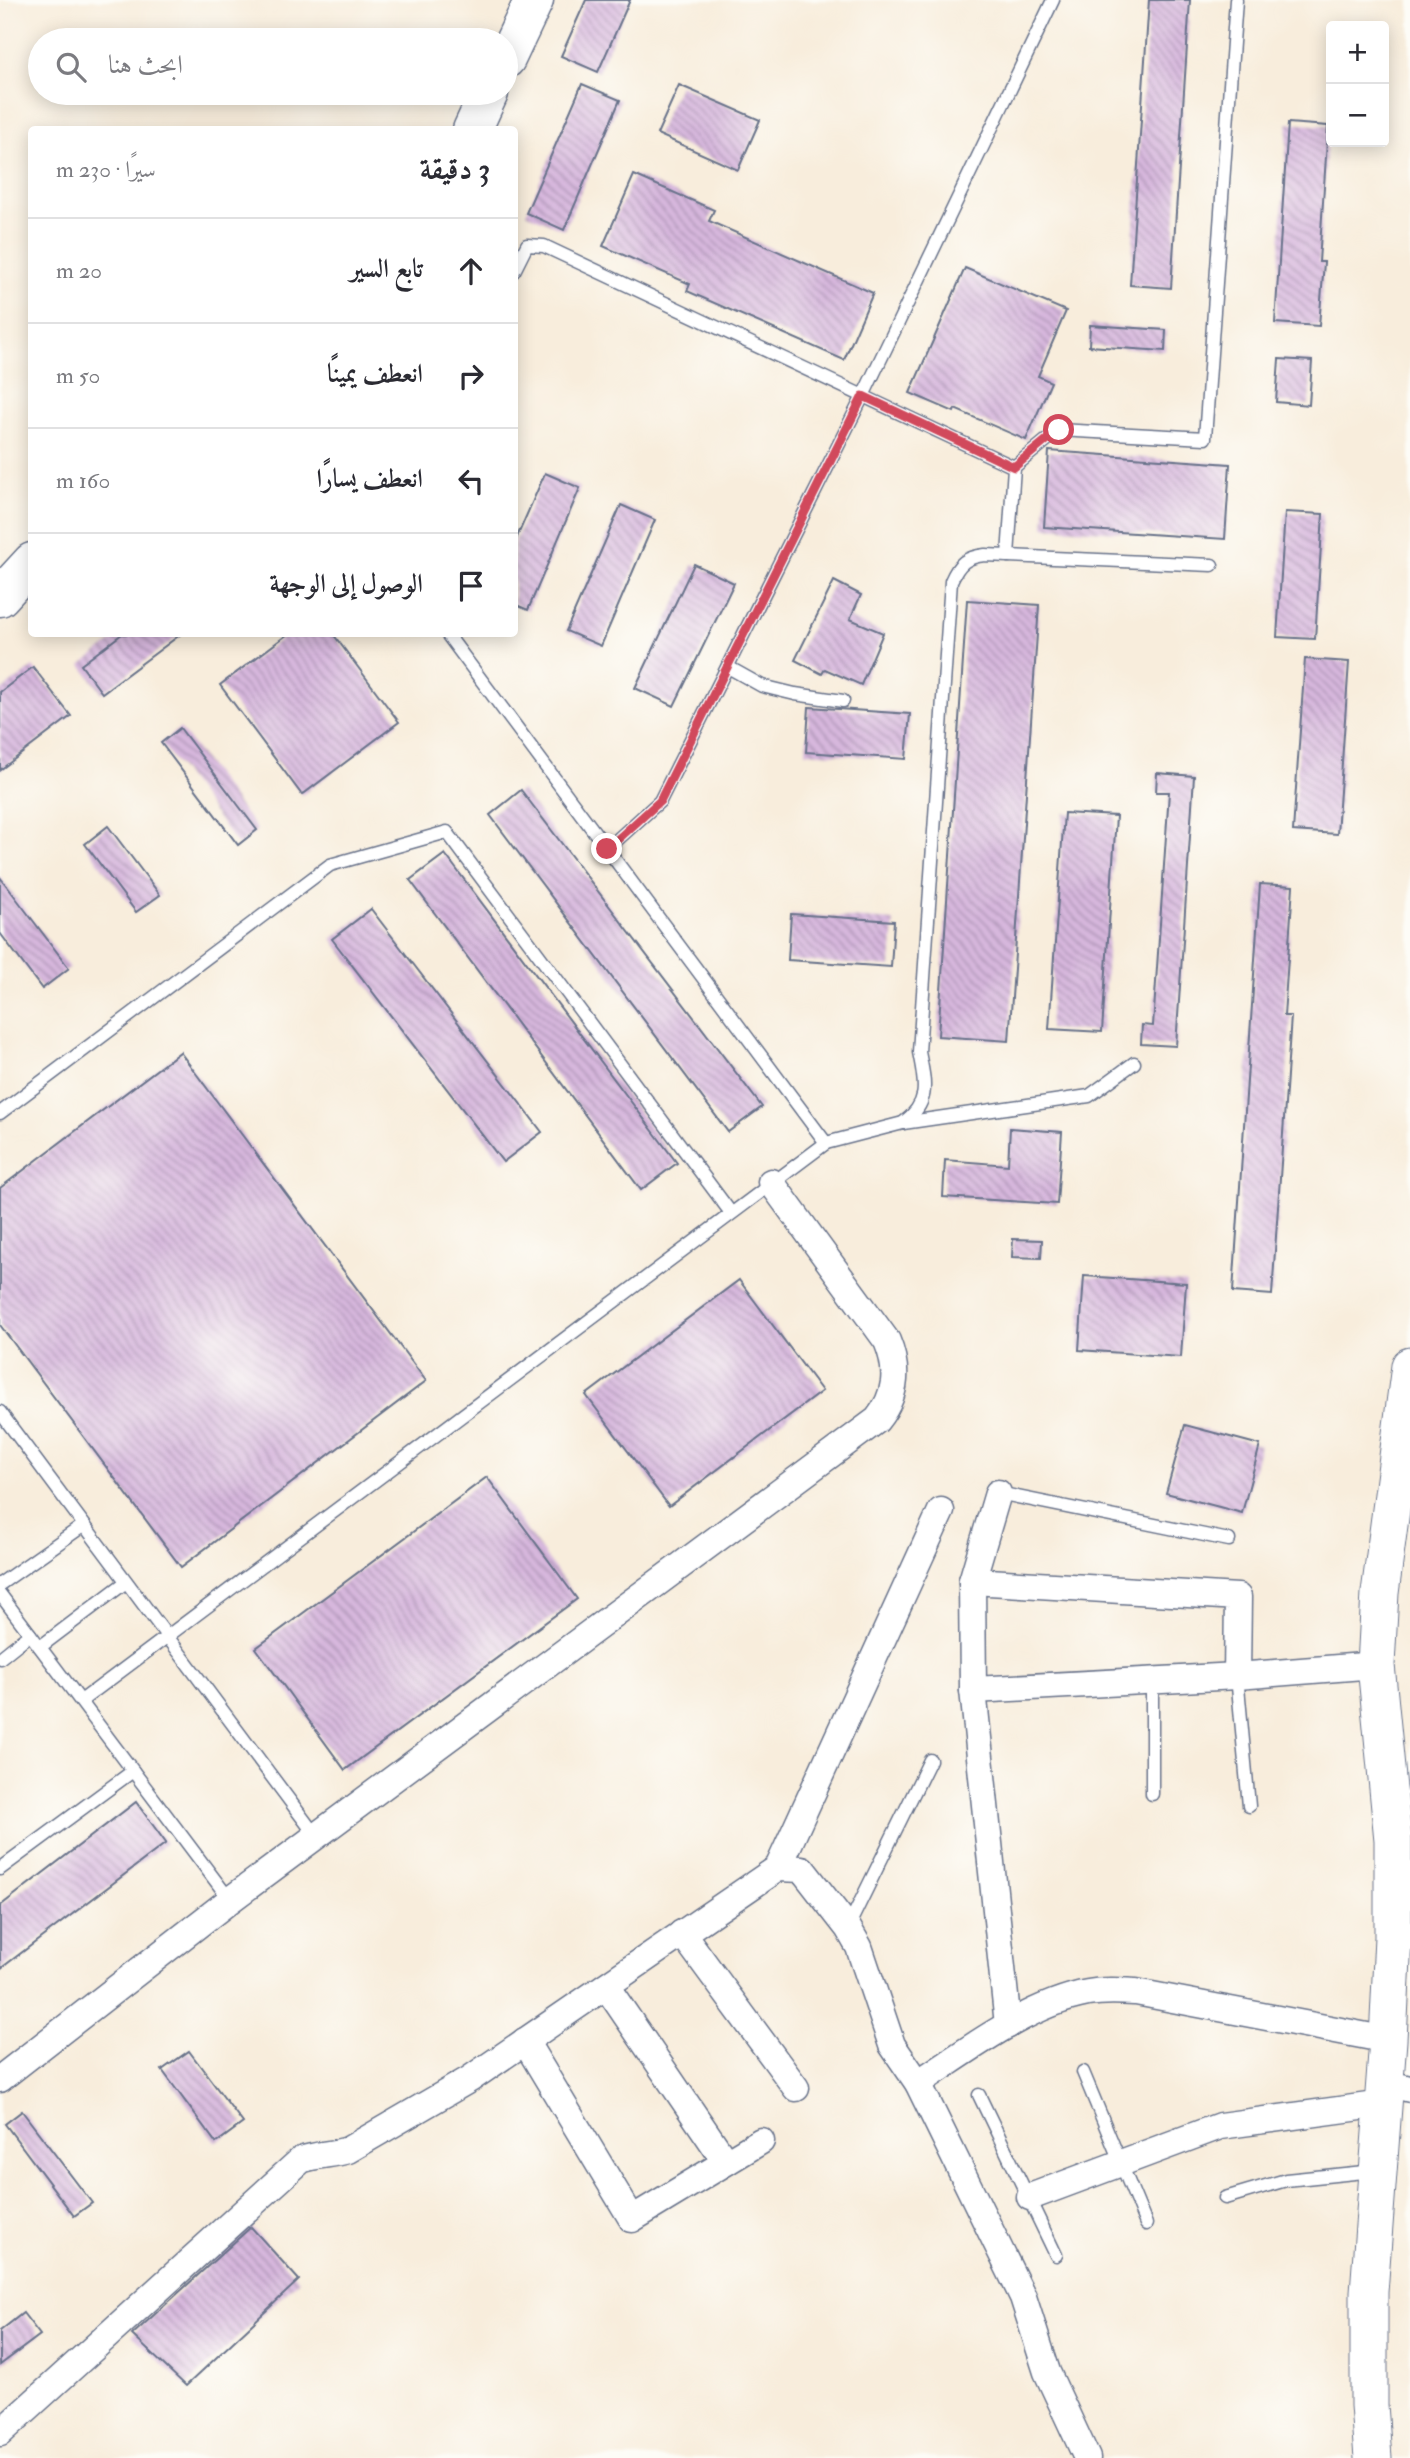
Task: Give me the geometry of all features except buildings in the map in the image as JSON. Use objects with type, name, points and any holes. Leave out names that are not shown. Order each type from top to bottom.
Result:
[{"type":"main road","points":[[518,34],[534,0]]},
{"type":"main road","points":[[474,126],[483,105]]},
{"type":"main road","points":[[0,597],[28,566]]},
{"type":"main road","points":[[1373,2458],[1369,2405],[1369,2292],[1378,2170],[1393,2092],[1388,2040],[1393,1937],[1392,1840],[1376,1665],[1380,1593],[1410,1366]]},
{"type":"street","points":[[0,2079],[230,1900],[866,1428],[885,1410],[892,1395],[896,1374],[894,1358],[887,1341],[771,1182]]},
{"type":"street","points":[[998,1493],[972,1581],[973,1690],[1008,2025]]},
{"type":"street","points":[[0,2433],[301,2160],[348,2150],[470,2079],[778,1868],[941,1511]]},
{"type":"street","points":[[972,1581],[1238,1597],[1237,1676]]},
{"type":"street","points":[[973,1690],[1237,1676],[1376,1665]]},
{"type":"street","points":[[778,1868],[802,1869],[848,1928],[859,1947],[892,2045],[918,2084],[1023,2297],[1047,2372],[1087,2458]]},
{"type":"street","points":[[682,1933],[796,2088]]},
{"type":"street","points":[[606,1986],[726,2162]]},
{"type":"street","points":[[918,2084],[1008,2025],[1063,2000],[1110,1990],[1136,1992],[1388,2040]]},
{"type":"street","points":[[525,2041],[632,2219],[761,2141]]},
{"type":"street","points":[[1030,2197],[1220,2126],[1393,2092]]},
{"type":"lane","points":[[607,849],[660,801],[863,396],[1053,0]]},
{"type":"lane","points":[[1008,556],[1014,467],[1059,430],[1205,438],[1236,0]]},
{"type":"lane","points":[[518,263],[527,245],[544,246],[1014,467]]},
{"type":"lane","points":[[902,1123],[915,1114],[923,1100],[924,1079],[919,1052],[951,581],[957,568],[972,556],[1212,565]]},
{"type":"lane","points":[[449,637],[826,1143]]},
{"type":"lane","points":[[728,667],[762,686],[844,701]]},
{"type":"lane","points":[[0,1113],[330,865],[447,832],[731,1213]]},
{"type":"lane","points":[[81,1701],[826,1143],[902,1123],[1089,1096],[1134,1063]]},
{"type":"lane","points":[[0,1412],[316,1836]]},
{"type":"lane","points":[[998,1493],[1230,1540]]},
{"type":"lane","points":[[0,1584],[84,1525]]},
{"type":"lane","points":[[40,1647],[126,1582]]},
{"type":"lane","points":[[0,1594],[230,1900]]},
{"type":"lane","points":[[0,1658],[30,1634]]},
{"type":"lane","points":[[1237,1676],[1249,1806]]},
{"type":"lane","points":[[1152,1681],[1152,1794]]},
{"type":"lane","points":[[848,1928],[930,1760]]},
{"type":"lane","points":[[0,1869],[133,1770]]},
{"type":"lane","points":[[1083,2073],[1146,2224]]},
{"type":"lane","points":[[979,2095],[1056,2255]]},
{"type":"lane","points":[[1225,2198],[1286,2180],[1378,2170]]},
{"type":"route","points":[[607,849],[660,801],[863,396],[1014,467],[1059,430]]}]
